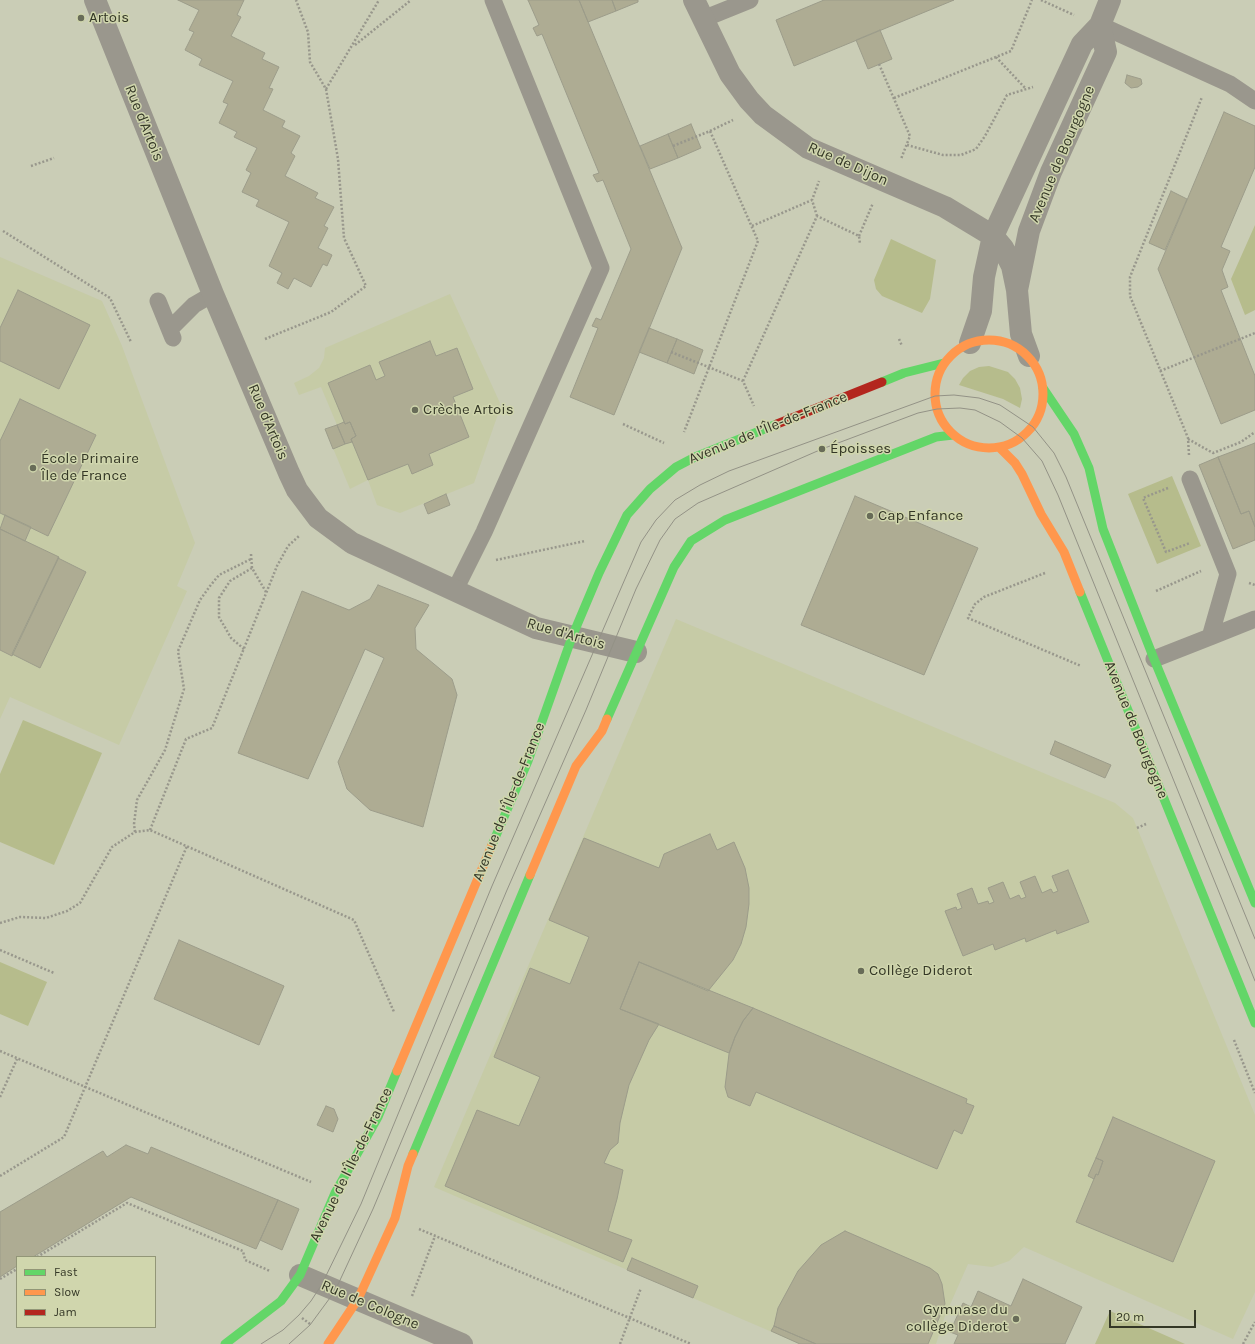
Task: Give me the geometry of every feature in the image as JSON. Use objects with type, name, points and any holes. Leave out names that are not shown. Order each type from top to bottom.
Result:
[{"type":"street","name":"Rue d'Artois","points":[[95,0],[213,294],[297,490],[318,518],[352,543],[414,573],[455,590],[536,628],[636,652]]},
{"type":"street","name":"Avenue de Bourgogne","points":[[970,343],[981,311],[984,277],[993,236],[1082,44],[1090,21],[1110,0]]},
{"type":"street","name":"Rue de Dijon","points":[[699,10],[730,74],[749,100],[763,115],[808,148],[945,207],[993,236]]},
{"type":"street","name":"Avenue de Bourgogne","points":[[1028,356],[1021,334],[1017,290],[1029,231],[1034,216],[1051,172],[1106,52],[1090,21]]},
{"type":"street","points":[[993,236],[1003,248],[1012,266],[1017,290]]},
{"type":"street","points":[[984,340],[997,340],[1008,343],[1028,356],[1038,369],[1043,388],[1043,402],[1040,416],[1033,427],[1022,438],[1010,445],[1000,448],[979,448],[965,443],[952,435],[942,423],[934,396],[939,373],[944,363],[959,349],[970,343],[984,340]]},
{"type":"street","name":"Avenue de l’Île-de-France","points":[[225,1344],[281,1301],[300,1275],[336,1193],[378,1117],[528,761],[572,637],[599,573],[626,516],[650,489],[676,467],[719,446],[904,373],[944,363]]},
{"type":"street","points":[[1043,388],[1074,434],[1089,468],[1103,529],[1154,659],[1255,903]]},
{"type":"street","points":[[328,1344],[358,1300],[395,1218],[408,1166],[436,1096],[576,766],[602,731],[674,568],[692,541],[732,518],[930,439],[952,435]]},
{"type":"street","name":"Avenue de Bourgogne","points":[[1000,448],[1015,463],[1022,474],[1041,514],[1064,552],[1255,1023]]},
{"type":"street","name":"Rue de Cologne","points":[[300,1275],[462,1344]]},
{"type":"lane","points":[[455,590],[601,268],[493,0]]},
{"type":"lane","points":[[699,10],[750,0]]},
{"type":"lane","points":[[1090,21],[1230,84],[1255,101]]},
{"type":"lane","points":[[158,301],[171,334],[194,305],[213,294]]},
{"type":"lane","points":[[1190,479],[1228,574],[1210,637]]},
{"type":"lane","points":[[1154,659],[1255,620]]},
{"type":"path","points":[[265,339],[331,312],[366,286],[344,238],[338,159],[326,89],[310,62],[308,32],[296,0]]},
{"type":"path","points":[[326,89],[379,0]]},
{"type":"path","points":[[353,46],[411,0]]},
{"type":"path","points":[[894,98],[1011,51],[1032,0]]},
{"type":"path","points":[[1041,0],[1090,21]]},
{"type":"path","points":[[996,57],[1026,89]]},
{"type":"path","points":[[879,64],[910,136],[892,184]]},
{"type":"path","points":[[907,145],[943,155],[961,155],[976,149],[985,136],[1007,95],[1034,87]]},
{"type":"path","points":[[1202,97],[1130,277],[1130,296],[1188,438],[1190,479],[1143,498],[1166,552],[1213,534]]},
{"type":"path","points":[[673,146],[733,120]]},
{"type":"path","points":[[684,434],[758,241],[710,131]]},
{"type":"path","points":[[31,166],[54,158]]},
{"type":"path","points":[[743,381],[817,216],[812,200],[820,178]]},
{"type":"path","points":[[752,226],[812,200]]},
{"type":"path","points":[[860,244],[859,236],[874,202]]},
{"type":"path","points":[[817,216],[859,236]]},
{"type":"path","points":[[3,231],[110,298],[132,342]]},
{"type":"path","points":[[1160,371],[1255,333]]},
{"type":"path","points":[[672,352],[743,381],[750,397]]},
{"type":"path","points":[[623,424],[671,446]]},
{"type":"path","points":[[1188,438],[1213,452],[1241,442],[1255,432]]},
{"type":"path","points":[[150,830],[186,739],[212,728],[267,592],[288,546],[303,531]]},
{"type":"path","points":[[467,566],[592,540]]},
{"type":"path","points":[[251,554],[252,568],[267,592]]},
{"type":"path","points":[[135,832],[134,824],[138,800],[165,750],[184,689],[178,651],[200,600],[210,586],[219,575],[251,559]]},
{"type":"path","points":[[1155,591],[1223,561]]},
{"type":"path","points":[[244,649],[232,638],[219,617],[219,598],[230,581],[252,568]]},
{"type":"path","points":[[1052,570],[984,597],[975,604],[968,618],[1116,681]]},
{"type":"path","points":[[0,923],[20,917],[46,918],[67,911],[80,903],[112,847],[135,832],[150,830],[354,920],[394,1012]]},
{"type":"path","points":[[0,1176],[64,1137],[187,846]]},
{"type":"path","points":[[0,950],[54,973]]},
{"type":"path","points":[[0,1051],[312,1183]]},
{"type":"path","points":[[0,1097],[17,1059]]},
{"type":"path","points":[[39,1256],[127,1203],[243,1251],[245,1260],[274,1273]]},
{"type":"path","points":[[413,1227],[691,1344]]},
{"type":"path","points":[[412,1297],[435,1236]]},
{"type":"path","points":[[0,1280],[16,1270]]},
{"type":"path","points":[[620,1344],[641,1288]]},
{"type":"path","points":[[299,1315],[310,1325]]},
{"type":"path","points":[[1243,1344],[1255,1322]]},
{"type":"shaded area","points":[[1255,225],[1255,310],[1245,315],[1231,279]]},
{"type":"shaded area","points":[[891,239],[936,260],[930,299],[922,313],[882,296],[876,289],[874,280]]},
{"type":"shaded area","points":[[0,257],[102,301],[122,346],[195,543],[177,586],[187,591],[119,745],[10,697],[0,719]]},
{"type":"shaded area","name":"Crèche Artois","points":[[450,294],[500,403],[497,417],[474,483],[400,513],[377,505],[368,480],[350,489],[325,429],[337,425],[321,387],[299,395],[294,383],[309,376],[319,368],[324,358],[325,348]]},
{"type":"shaded area","points":[[989,366],[1008,372],[1015,379],[1020,388],[1022,399],[1020,408],[1003,399],[959,385],[970,371],[979,367]]},
{"type":"shaded area","points":[[1172,476],[1201,546],[1157,564],[1128,494]]},
{"type":"shaded area","name":"Collège Diderot","points":[[676,619],[1115,803],[1133,818],[1255,1115],[1255,1292],[1233,1339],[1024,1247],[1009,1261],[992,1267],[968,1264],[945,1316],[936,1344],[800,1344],[434,1187]]},
{"type":"shaded area","points":[[23,720],[102,753],[54,865],[0,842],[0,774]]},
{"type":"shaded area","points":[[0,962],[47,982],[28,1026],[0,1014]]},
{"type":"shaded area","points":[[1110,1311],[1185,1344],[1095,1344]]},
{"type":"building","points":[[178,0],[244,0],[237,15],[241,17],[231,36],[265,53],[262,59],[279,67],[269,88],[273,89],[263,110],[285,121],[282,127],[300,136],[291,153],[295,156],[285,176],[318,193],[315,198],[334,207],[324,226],[328,228],[318,248],[332,255],[327,266],[323,264],[311,287],[294,278],[288,289],[277,283],[282,273],[269,266],[289,222],[256,206],[259,200],[242,192],[251,173],[246,170],[257,148],[234,137],[237,132],[219,123],[228,104],[223,102],[233,81],[199,65],[202,59],[185,50],[194,32],[189,30],[199,10]]},
{"type":"building","points":[[528,0],[579,0],[682,248],[614,415],[570,397],[598,328],[592,326],[596,318],[601,320],[631,249],[603,180],[597,182],[593,175],[599,173],[542,34],[537,36],[533,28],[539,25]]},
{"type":"building","points":[[579,0],[612,0],[616,11],[588,22]]},
{"type":"building","points":[[612,0],[638,0],[638,2],[616,11]]},
{"type":"building","points":[[824,0],[954,0],[794,66],[776,20]]},
{"type":"building","points":[[880,30],[892,59],[868,69],[856,40]]},
{"type":"building","points":[[1127,75],[1141,79],[1142,84],[1138,87],[1131,88],[1125,83]]},
{"type":"building","points":[[1224,112],[1255,126],[1255,167],[1221,247],[1230,251],[1222,270],[1228,287],[1221,290],[1255,376],[1255,410],[1221,424],[1158,269]]},
{"type":"building","points":[[691,124],[701,148],[678,158],[668,134]]},
{"type":"building","points":[[668,134],[678,158],[650,169],[640,146]]},
{"type":"building","points":[[1171,191],[1187,199],[1165,250],[1149,243]]},
{"type":"building","points":[[18,290],[90,325],[59,389],[0,361],[0,328]]},
{"type":"building","points":[[649,328],[677,339],[667,363],[639,352]]},
{"type":"building","points":[[677,339],[703,350],[694,374],[667,363]]},
{"type":"building","points":[[430,341],[436,356],[457,348],[473,389],[453,397],[469,437],[429,454],[433,465],[412,474],[408,464],[368,480],[351,439],[356,436],[350,422],[345,424],[328,383],[370,365],[376,380],[385,376],[379,362]]},
{"type":"building","points":[[20,399],[96,435],[48,536],[0,513],[0,441]]},
{"type":"building","points":[[344,422],[345,424],[350,422],[356,436],[351,439],[352,442],[345,444],[337,425]]},
{"type":"building","points":[[337,425],[345,444],[333,449],[325,429]]},
{"type":"building","points":[[1255,443],[1255,527],[1249,511],[1241,514],[1218,457]]},
{"type":"building","points":[[1218,457],[1241,514],[1249,511],[1255,527],[1255,540],[1233,549],[1199,465]]},
{"type":"building","points":[[446,494],[450,505],[428,514],[424,504]]},
{"type":"building","points":[[855,496],[978,548],[924,675],[801,625]]},
{"type":"building","points":[[5,515],[31,527],[25,541],[0,529]]},
{"type":"building","points":[[0,529],[59,557],[12,656],[0,650]]},
{"type":"building","points":[[58,558],[86,572],[40,668],[12,654]]},
{"type":"building","points":[[378,585],[429,605],[415,628],[416,649],[452,679],[457,695],[423,827],[370,810],[347,789],[338,762],[384,658],[365,649],[308,779],[238,753],[302,591],[349,610],[370,599]]},
{"type":"building","points":[[1055,741],[1111,765],[1105,778],[1050,754]]},
{"type":"building","points":[[710,834],[717,850],[734,842],[745,868],[749,888],[749,904],[746,927],[741,944],[733,960],[708,991],[639,962],[620,1009],[659,1024],[649,1040],[629,1085],[620,1123],[618,1143],[610,1150],[604,1163],[623,1170],[608,1231],[632,1240],[623,1262],[445,1186],[477,1110],[519,1126],[540,1077],[494,1057],[530,968],[570,984],[589,937],[549,920],[584,838],[659,868],[664,854]]},
{"type":"building","points":[[1068,870],[1089,922],[1057,934],[1056,930],[1026,942],[1025,938],[995,950],[993,944],[963,956],[945,911],[956,907],[957,910],[962,908],[957,894],[972,888],[978,904],[988,901],[989,904],[994,902],[988,888],[1003,882],[1010,899],[1019,895],[1021,899],[1026,897],[1020,882],[1035,876],[1042,893],[1051,889],[1053,893],[1058,891],[1052,876]]},
{"type":"building","points":[[179,940],[284,986],[259,1045],[154,999]]},
{"type":"building","points":[[639,962],[753,1008],[743,1021],[729,1053],[620,1009]]},
{"type":"building","points":[[753,1008],[967,1099],[966,1103],[974,1106],[962,1134],[954,1130],[937,1169],[756,1092],[750,1106],[728,1097],[725,1087],[729,1054],[743,1021]]},
{"type":"building","points":[[326,1106],[334,1109],[338,1119],[333,1132],[317,1125]]},
{"type":"building","points":[[1113,1117],[1215,1161],[1173,1262],[1076,1222],[1103,1161],[1096,1158]]},
{"type":"building","points":[[126,1145],[148,1154],[151,1147],[278,1200],[256,1249],[131,1197],[35,1256],[16,1256],[16,1267],[0,1277],[0,1212],[103,1151],[107,1157]]},
{"type":"building","points":[[1096,1158],[1103,1161],[1098,1175],[1096,1174],[1094,1179],[1088,1176]]},
{"type":"building","points":[[278,1200],[299,1209],[282,1250],[260,1240]]},
{"type":"building","points":[[845,1231],[930,1268],[938,1274],[942,1284],[945,1304],[928,1344],[816,1344],[774,1326],[778,1308],[798,1271],[821,1245]]},
{"type":"building","points":[[632,1258],[698,1286],[693,1298],[627,1270]]},
{"type":"building","name":"Gymnase du collège Diderot","points":[[1023,1279],[1082,1307],[1065,1344],[954,1344],[958,1335],[950,1332],[963,1303],[971,1307],[978,1291],[1011,1306]]},
{"type":"building","points":[[774,1326],[816,1344],[800,1344],[771,1331]]},
{"type":"tram line","points":[[261,1344],[283,1330],[311,1301],[322,1284],[361,1204],[492,886],[641,542],[656,520],[675,500],[700,485],[729,471],[935,396],[954,395],[979,398],[1000,405],[1033,427],[1054,453],[1066,477],[1255,939]]},
{"type":"tram line","points":[[289,1344],[310,1325],[335,1291],[373,1209],[507,890],[586,710],[636,589],[660,540],[675,519],[698,503],[822,449],[918,413],[937,409],[960,408],[975,410],[1000,422],[1022,438],[1042,461],[1058,495],[1255,981]]},
{"type":"traffic: fast","points":[[882,382],[904,373],[944,363]]},
{"type":"traffic: fast","points":[[1043,388],[1074,434],[1089,468],[1103,529],[1154,659],[1255,903]]},
{"type":"traffic: fast","points":[[492,845],[528,761],[572,637],[599,573],[627,515],[650,489],[676,467],[695,457],[777,424]]},
{"type":"traffic: fast","points":[[607,719],[674,567],[691,541],[725,520],[936,437],[953,435]]},
{"type":"traffic: fast","points":[[1080,592],[1255,1023]]},
{"type":"traffic: fast","points":[[413,1154],[530,875]]},
{"type":"traffic: fast","points":[[225,1344],[281,1301],[300,1275],[335,1193],[378,1117],[397,1071]]},
{"type":"traffic: slow","points":[[989,340],[1010,344],[1028,355],[1039,373],[1043,394],[1039,415],[1028,433],[1010,444],[989,448],[968,444],[950,433],[939,415],[935,394],[939,373],[950,355],[968,344],[989,340]]},
{"type":"traffic: slow","points":[[1000,448],[1015,463],[1022,474],[1041,514],[1064,552],[1080,592]]},
{"type":"traffic: slow","points":[[530,875],[576,766],[602,731],[607,719]]},
{"type":"traffic: slow","points":[[397,1071],[492,845]]},
{"type":"traffic: slow","points":[[328,1344],[358,1299],[395,1218],[408,1166],[413,1154]]},
{"type":"traffic: jam","points":[[777,424],[882,382]]},
{"type":"place","name":"Artois","points":[[81,18]]},
{"type":"place","name":"Crèche Artois","points":[[415,410]]},
{"type":"place","name":"Époisses","points":[[822,449]]},
{"type":"place","name":"École Primaire Île de France","points":[[33,468]]},
{"type":"place","name":"Cap Enfance","points":[[870,516]]},
{"type":"place","name":"Collège Diderot","points":[[861,971]]},
{"type":"place","name":"Gymnase du collège Diderot","points":[[1016,1319]]}]
